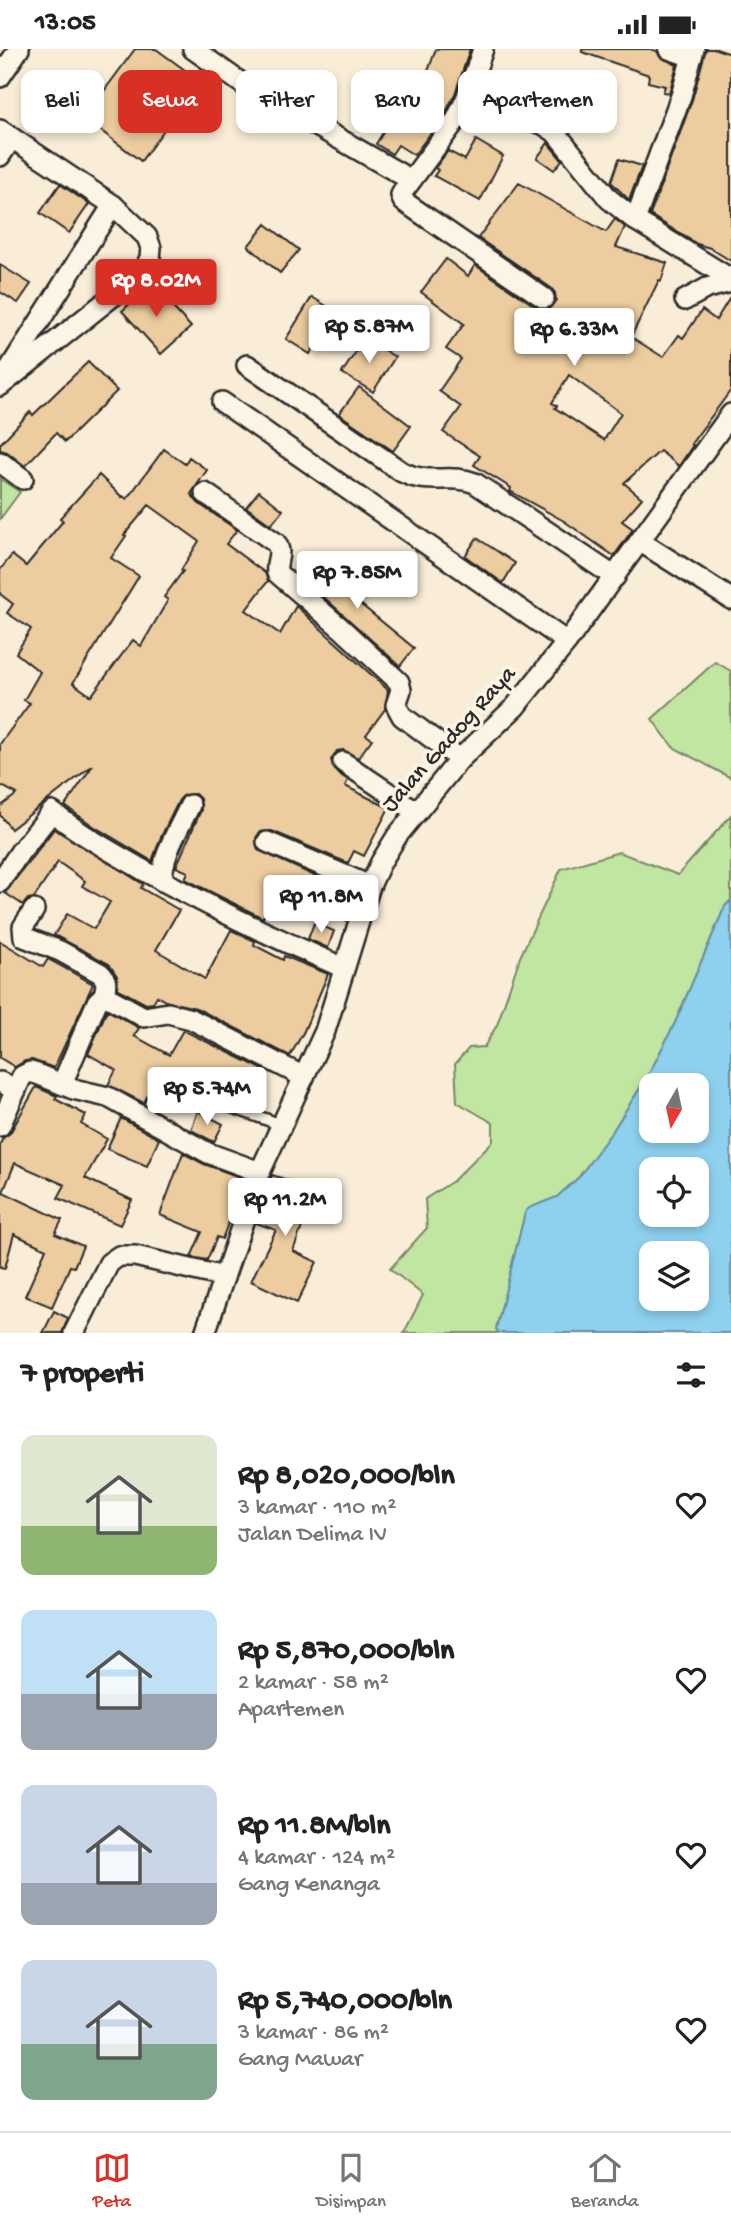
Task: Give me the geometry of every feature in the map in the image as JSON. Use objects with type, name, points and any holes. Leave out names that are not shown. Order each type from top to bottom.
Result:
[{"type":"street","points":[[0,77],[19,49]]},
{"type":"street","points":[[193,49],[240,82],[411,180]]},
{"type":"street","points":[[476,70],[483,49]]},
{"type":"street","points":[[635,220],[681,96],[693,53],[669,49]]},
{"type":"street","points":[[458,116],[401,195],[406,205],[431,219],[544,298]]},
{"type":"street","points":[[556,133],[609,199],[635,220],[731,281]]},
{"type":"street","points":[[0,156],[6,134],[113,205],[147,237],[151,248],[150,258],[143,272],[0,386]]},
{"type":"street","points":[[0,386],[113,205]]},
{"type":"street","points":[[685,300],[707,288],[731,281]]},
{"type":"street","points":[[247,366],[402,472],[416,479],[456,479],[475,483],[615,577]]},
{"type":"street","points":[[222,402],[567,642]]},
{"type":"street","name":"Jalan Gadog Raya","points":[[205,1333],[260,1172],[325,1031],[370,886],[381,862],[397,836],[460,759],[515,707],[567,642],[731,414]]},
{"type":"street","points":[[0,462],[23,479]]},
{"type":"street","points":[[205,493],[276,543],[280,555],[276,573],[399,682],[398,711],[460,759]]},
{"type":"street","points":[[640,543],[731,599]]},
{"type":"street","points":[[343,762],[417,812]]},
{"type":"street","points":[[162,881],[170,847],[190,805]]},
{"type":"street","points":[[0,882],[52,812],[110,853],[162,881],[271,937],[344,968]]},
{"type":"street","points":[[267,842],[370,886]]},
{"type":"street","points":[[34,910],[23,927],[24,937],[60,951],[105,977],[104,995],[97,1002],[62,1084]]},
{"type":"street","points":[[104,995],[144,1017],[168,1013],[191,1019],[304,1077]]},
{"type":"street","points":[[0,1126],[14,1082],[37,1074],[108,1097],[208,1153],[260,1172]]},
{"type":"street","points":[[74,1333],[109,1263],[119,1256],[135,1256],[224,1277]]},
{"type":"lane","points":[[223,1104],[282,1125]]},
{"type":"green space","points":[[0,479],[20,492],[0,519]]},
{"type":"green space","points":[[715,662],[731,671],[731,778],[673,747],[652,719]]},
{"type":"green space","points":[[731,815],[731,900],[725,906],[675,1023],[650,1073],[639,1073],[639,1090],[614,1129],[579,1177],[557,1197],[530,1208],[525,1213],[496,1329],[499,1333],[404,1333],[423,1295],[390,1269],[427,1228],[425,1199],[453,1181],[493,1141],[493,1123],[457,1102],[455,1064],[469,1048],[484,1047],[497,1025],[520,957],[561,869],[619,852],[678,875]]},
{"type":"water","points":[[731,901],[731,1333],[499,1333],[496,1329],[525,1213],[529,1208],[557,1197],[579,1177],[639,1090],[639,1143],[709,1143],[709,1073],[650,1073],[675,1023],[725,906]]},
{"type":"building","points":[[135,49],[156,49],[185,70],[119,70]]},
{"type":"building","points":[[436,49],[470,49],[463,70],[458,70],[458,85],[444,115],[444,70],[428,70]]},
{"type":"building","points":[[582,49],[657,51],[660,57],[677,65],[669,93],[663,92],[665,86],[648,82],[649,75],[582,52]]},
{"type":"building","points":[[706,49],[731,54],[731,261],[650,215],[692,100]]},
{"type":"building","points":[[118,72],[118,133],[162,133],[141,161],[104,133],[104,91]]},
{"type":"building","points":[[383,133],[431,133],[414,155],[398,145],[392,154],[376,144]]},
{"type":"building","points":[[476,140],[503,156],[480,201],[434,176],[438,170],[435,168],[448,151],[465,160]]},
{"type":"building","points":[[548,143],[562,160],[554,170],[537,158]]},
{"type":"building","points":[[619,159],[642,166],[629,200],[611,182]]},
{"type":"building","points":[[519,183],[606,232],[615,219],[625,227],[616,247],[667,263],[661,281],[659,280],[631,337],[663,357],[679,335],[683,338],[702,310],[716,320],[731,296],[731,390],[691,444],[693,445],[679,466],[660,451],[624,483],[642,498],[622,521],[633,529],[614,556],[564,521],[510,491],[511,488],[474,465],[480,456],[443,432],[461,407],[439,391],[461,359],[446,349],[464,324],[421,292],[446,259],[468,276],[475,265],[538,308],[549,309],[556,300],[551,288],[478,238]],"holes":[[[569,375],[621,413],[604,440],[555,408],[557,406],[552,403]]]},
{"type":"building","points":[[60,184],[89,204],[69,233],[40,213]]},
{"type":"building","points":[[266,224],[299,250],[280,273],[248,246]]},
{"type":"building","points":[[0,265],[31,284],[18,303],[0,292]]},
{"type":"building","points":[[151,284],[191,327],[161,354],[122,311]]},
{"type":"building","points":[[312,297],[336,312],[310,354],[286,339]]},
{"type":"building","points":[[365,338],[395,357],[373,392],[342,373]]},
{"type":"building","points":[[88,362],[117,391],[65,442],[56,433],[25,466],[0,450],[0,444],[30,412],[33,415]]},
{"type":"building","points":[[359,387],[411,426],[393,451],[339,414]]},
{"type":"building","points":[[164,449],[185,464],[189,457],[207,470],[191,494],[198,503],[237,530],[226,544],[265,573],[268,581],[246,610],[280,634],[296,606],[388,690],[385,709],[366,735],[372,739],[358,758],[343,750],[337,751],[331,760],[336,772],[348,780],[345,786],[389,808],[364,856],[354,851],[348,863],[272,831],[260,832],[256,838],[258,850],[315,876],[305,904],[284,896],[282,899],[271,895],[263,918],[185,879],[188,872],[176,867],[201,810],[200,799],[195,794],[184,795],[179,800],[152,861],[65,806],[93,765],[11,829],[0,815],[0,807],[17,794],[0,785],[0,744],[30,703],[24,700],[40,672],[16,653],[31,629],[7,613],[13,604],[0,594],[0,570],[12,555],[26,566],[63,521],[60,518],[99,475],[127,499]],"holes":[[[149,505],[199,541],[181,570],[183,571],[164,597],[168,600],[141,646],[133,640],[91,696],[73,683],[139,576],[111,558],[126,536],[124,535]]]},
{"type":"building","points":[[259,491],[283,510],[271,525],[246,507]]},
{"type":"building","points":[[477,538],[515,563],[503,583],[465,556]]},
{"type":"building","points":[[328,555],[348,570],[337,585],[414,648],[400,666],[307,582]]},
{"type":"building","points":[[54,829],[143,884],[141,888],[179,910],[156,950],[205,979],[231,930],[255,941],[254,945],[283,960],[284,956],[328,974],[304,1031],[290,1056],[196,1008],[165,1001],[157,996],[153,1003],[146,1004],[118,989],[117,976],[109,964],[54,935],[67,914],[94,929],[110,902],[82,886],[85,881],[58,862],[34,898],[28,899],[23,905],[5,893]]},
{"type":"building","points":[[314,923],[334,931],[328,948],[308,939]]},
{"type":"building","points":[[0,941],[43,967],[48,959],[93,984],[54,1068],[32,1060],[15,1067],[0,1058]]},
{"type":"building","points":[[107,1010],[139,1028],[134,1036],[169,1055],[183,1030],[264,1070],[249,1096],[223,1081],[212,1103],[181,1090],[178,1097],[153,1084],[144,1103],[108,1085],[116,1070],[88,1054]]},
{"type":"building","points":[[36,1087],[57,1096],[55,1099],[86,1115],[81,1124],[107,1139],[85,1178],[132,1200],[120,1225],[58,1198],[65,1185],[15,1163],[3,1192],[62,1220],[55,1234],[83,1246],[74,1267],[70,1266],[52,1307],[25,1296],[46,1249],[14,1234],[5,1268],[0,1267],[0,1144],[10,1133]]},
{"type":"building","points":[[198,1111],[223,1124],[214,1142],[191,1130]]},
{"type":"building","points":[[121,1118],[159,1139],[147,1166],[107,1149]]},
{"type":"building","points":[[183,1153],[245,1179],[222,1239],[217,1237],[207,1260],[191,1257],[202,1232],[160,1215]]},
{"type":"building","points":[[272,1175],[319,1190],[313,1209],[309,1208],[293,1251],[317,1262],[297,1303],[251,1281],[276,1230],[256,1223]]},
{"type":"building","points":[[54,1311],[68,1318],[62,1333],[43,1333]]}]
